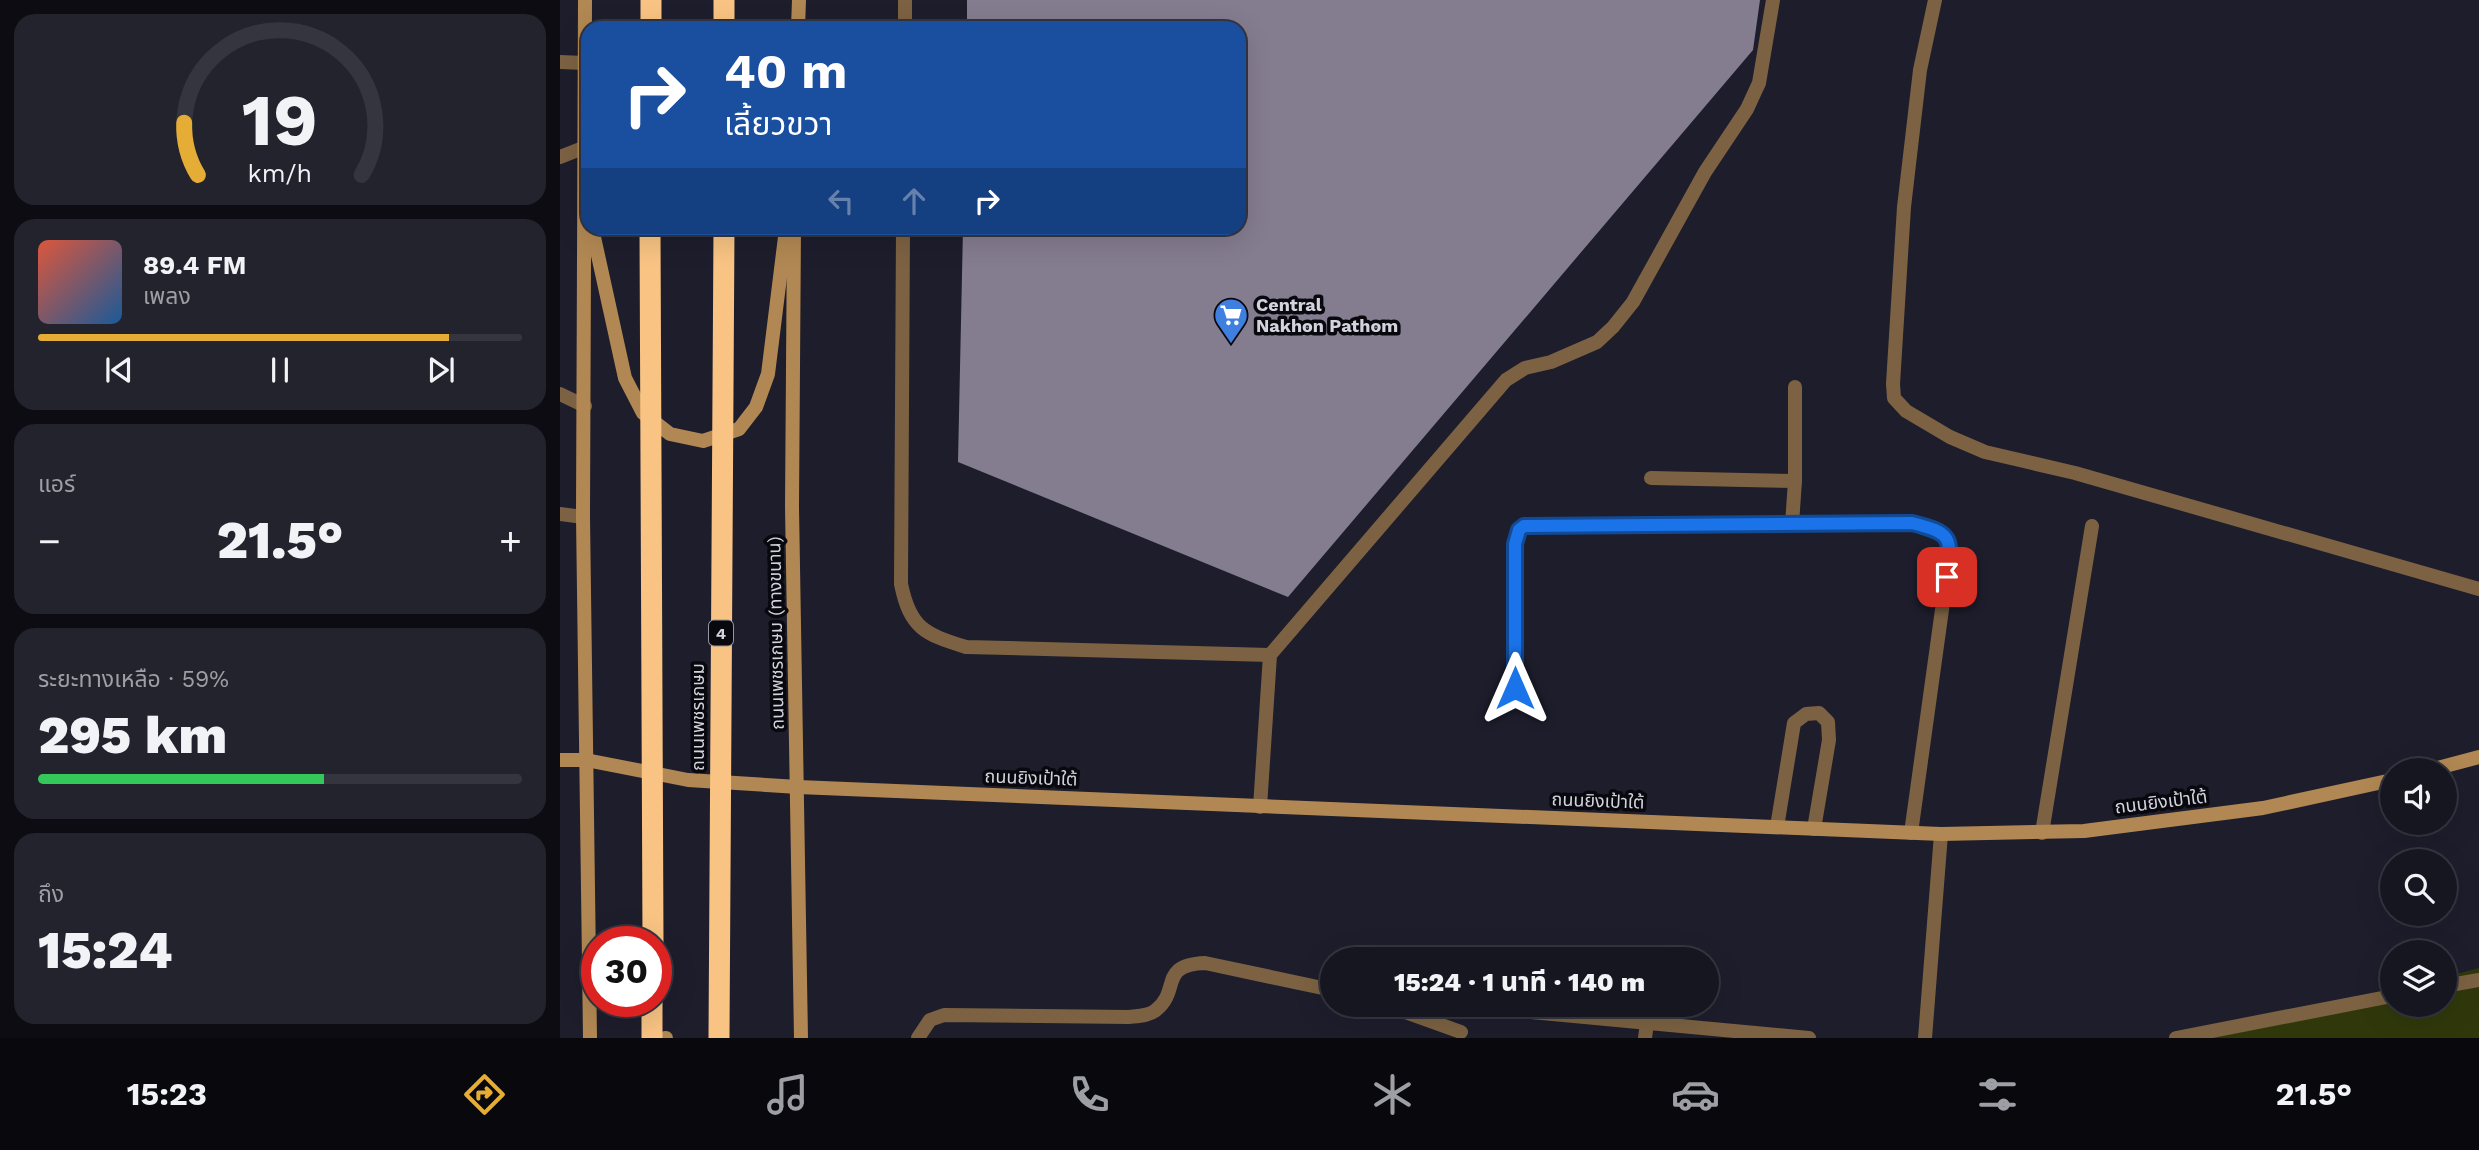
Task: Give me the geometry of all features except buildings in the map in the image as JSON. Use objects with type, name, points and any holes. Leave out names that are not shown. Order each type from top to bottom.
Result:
[{"type":"highway","points":[[651,0],[651,21]]},
{"type":"highway","points":[[724,0],[724,21]]},
{"type":"highway","points":[[650,235],[653,926]]},
{"type":"highway","name":"ถนนเพชรเกษม","points":[[719,1038],[724,235]]},
{"type":"highway","points":[[652,1017],[652,1038]]},
{"type":"main road","points":[[585,0],[585,21]]},
{"type":"main road","points":[[798,21],[799,0]]},
{"type":"main road","points":[[583,235],[583,516],[590,1038]]},
{"type":"main road","points":[[594,235],[625,378],[643,413],[670,434],[703,441],[739,429],[756,407],[768,374],[785,235]]},
{"type":"main road","name":"ถนนเพชรเกษม (ทางขนาน)","points":[[794,235],[792,482],[801,1038]]},
{"type":"main road","points":[[2457,763],[2479,757]]},
{"type":"main road","name":"ถนนยิงเป้าใต้","points":[[560,760],[586,760],[688,780],[798,787],[1941,834],[2084,831],[2263,808],[2380,783]]},
{"type":"street","points":[[905,0],[905,21]]},
{"type":"street","points":[[1260,807],[1270,655],[1506,380],[1525,368],[1551,362],[1597,342],[1633,302],[1705,172],[1747,109],[1759,83],[1773,0]]},
{"type":"street","points":[[1935,0],[1920,70],[1904,207],[1893,384],[1894,398],[1906,411],[1985,452],[2075,473],[2479,589]]},
{"type":"street","points":[[560,62],[581,63]]},
{"type":"street","points":[[560,157],[581,149]]},
{"type":"street","points":[[903,235],[901,584],[905,606],[916,624],[937,638],[966,647],[1270,655]]},
{"type":"street","points":[[1792,524],[1795,387]]},
{"type":"street","points":[[560,394],[585,406]]},
{"type":"street","points":[[1651,478],[1795,481]]},
{"type":"street","points":[[560,514],[583,516]]},
{"type":"street","points":[[1515,688],[1515,544],[1519,530],[1524,526],[1912,523],[1938,530],[1948,539],[1950,552],[1911,833]]},
{"type":"street","points":[[2042,833],[2092,526]]},
{"type":"street","points":[[1777,827],[1794,723],[1805,714],[1819,713],[1828,722],[1829,740],[1814,829]]},
{"type":"street","points":[[1925,1038],[1941,834]]},
{"type":"street","points":[[918,1038],[930,1020],[944,1015],[1142,1016],[1154,1012],[1165,1001],[1173,975],[1182,966],[1192,964],[1205,963],[1320,987]]},
{"type":"street","points":[[2457,984],[2479,980]]},
{"type":"street","points":[[2176,1038],[2380,998]]},
{"type":"street","points":[[1419,1017],[1461,1032]]},
{"type":"street","points":[[1584,1017],[1809,1038]]},
{"type":"street","points":[[1645,1038],[1647,1023]]},
{"type":"green space","points":[[2479,968],[2479,1038],[2197,1038],[2380,993],[2380,1017],[2457,1017],[2457,974]]},
{"type":"place","name":"Central Nakhon Pathom","points":[[1231,345]]},
{"type":"route","points":[[1515,688],[1515,544],[1519,530],[1524,526],[1912,523],[1938,530],[1948,539],[1950,552],[1947,577]]}]
